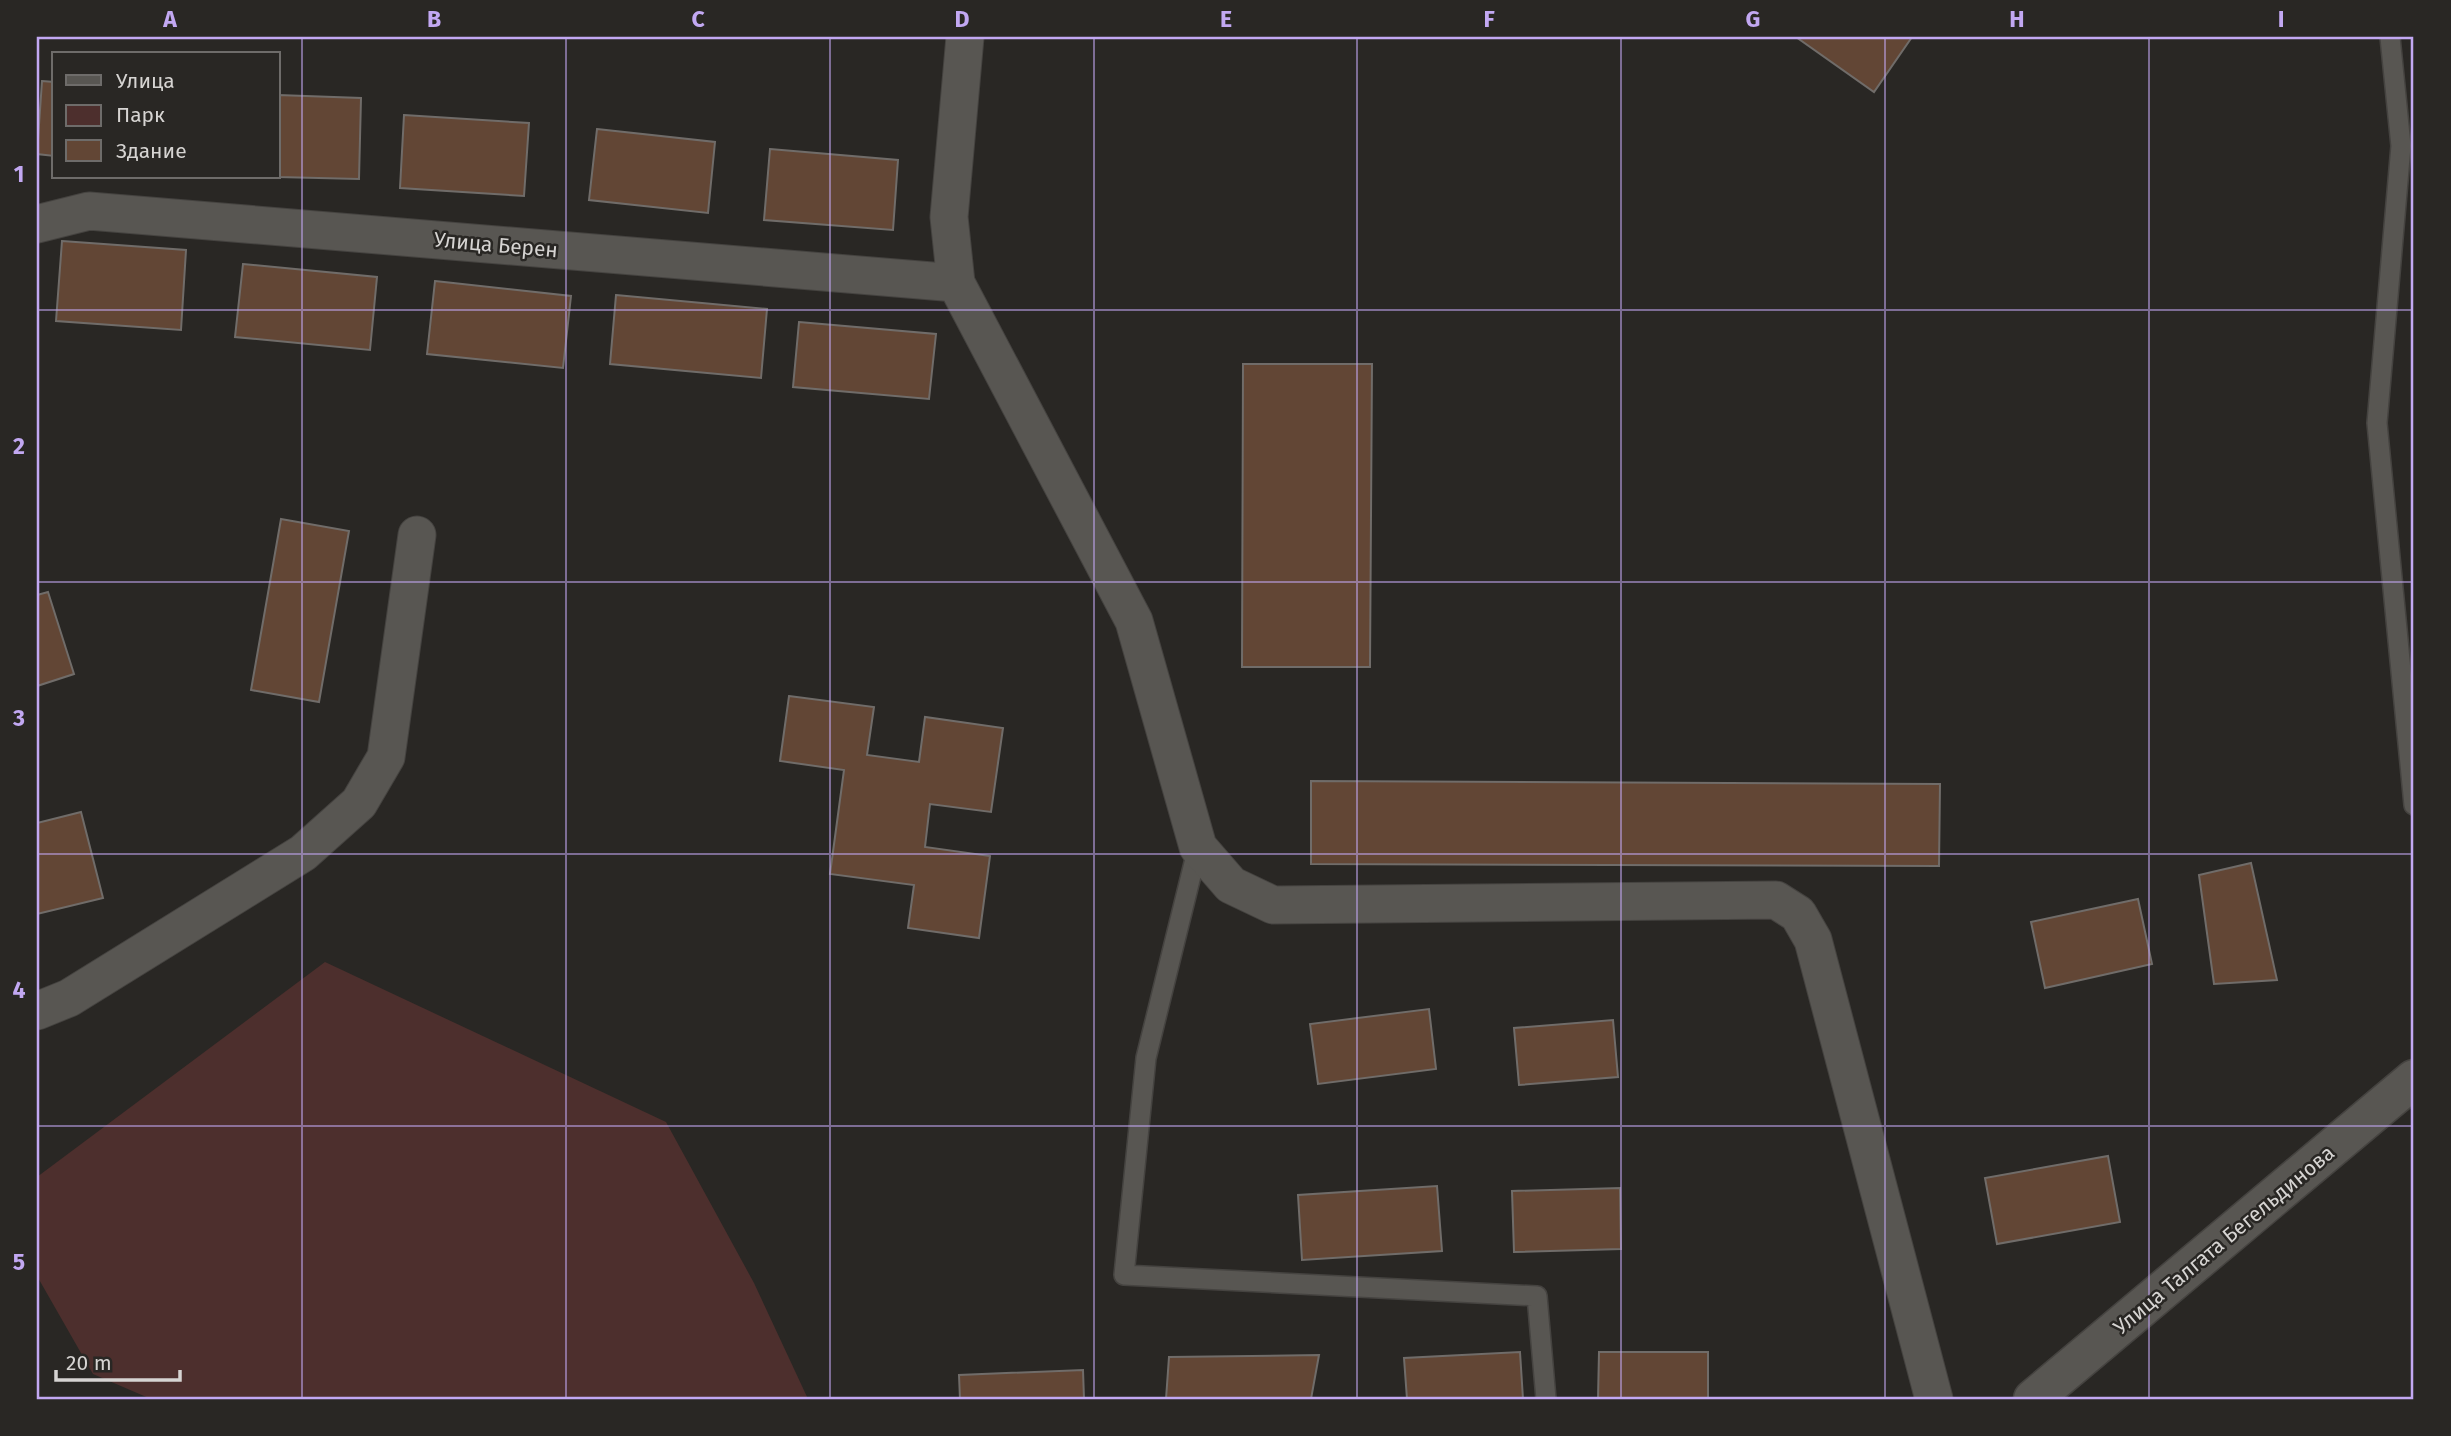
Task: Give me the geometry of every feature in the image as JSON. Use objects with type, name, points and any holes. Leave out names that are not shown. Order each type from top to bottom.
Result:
[{"type":"street","points":[[965,37],[949,217],[956,283],[1133,621],[1198,847],[1231,885],[1272,905],[1776,900],[1798,914],[1813,940],[1934,1399]]},
{"type":"street","name":"Улица Берен","points":[[37,224],[89,211],[956,283]]},
{"type":"street","points":[[37,1012],[69,998],[303,853],[359,803],[386,757],[417,536]]},
{"type":"street","name":"Улица Талгата Бегельдинова","points":[[2033,1399],[2414,1079]]},
{"type":"lane","points":[[2390,37],[2401,146],[2377,423],[2407,650],[2414,805]]},
{"type":"lane","points":[[1198,847],[1146,1058],[1124,1275],[1537,1296],[1546,1399]]},
{"type":"green space","points":[[325,962],[666,1122],[754,1283],[808,1399],[151,1399],[93,1374],[37,1276],[37,1177]]},
{"type":"building","points":[[1796,37],[1912,37],[1874,92]]},
{"type":"building","points":[[42,81],[52,82],[52,156],[37,154]]},
{"type":"building","points":[[280,95],[361,98],[359,179],[280,177]]},
{"type":"building","points":[[404,115],[529,123],[524,196],[400,188]]},
{"type":"building","points":[[597,129],[715,142],[708,213],[589,200]]},
{"type":"building","points":[[770,149],[898,160],[893,230],[764,220]]},
{"type":"building","points":[[62,241],[186,250],[181,330],[56,321]]},
{"type":"building","points":[[243,264],[377,277],[370,350],[235,337]]},
{"type":"building","points":[[435,281],[571,296],[563,368],[427,354]]},
{"type":"building","points":[[616,295],[767,309],[761,378],[610,364]]},
{"type":"building","points":[[799,322],[936,334],[929,399],[793,387]]},
{"type":"building","points":[[1243,364],[1372,364],[1370,667],[1242,667]]},
{"type":"building","points":[[281,519],[349,531],[319,702],[251,690]]},
{"type":"building","points":[[48,592],[74,674],[37,686],[37,595]]},
{"type":"building","points":[[789,696],[874,707],[867,755],[919,762],[925,717],[1003,728],[991,812],[930,804],[925,847],[990,856],[979,938],[908,928],[914,885],[830,874],[844,770],[780,761]]},
{"type":"building","points":[[1311,781],[1940,784],[1939,866],[1311,864]]},
{"type":"building","points":[[81,812],[103,898],[37,914],[37,823]]},
{"type":"building","points":[[2251,863],[2277,980],[2214,984],[2199,875]]},
{"type":"building","points":[[2138,899],[2152,964],[2045,988],[2031,922]]},
{"type":"building","points":[[1429,1009],[1436,1069],[1318,1084],[1310,1024]]},
{"type":"building","points":[[1613,1020],[1618,1077],[1519,1085],[1514,1028]]},
{"type":"building","points":[[2108,1156],[2120,1222],[1997,1244],[1985,1178]]},
{"type":"building","points":[[1437,1186],[1442,1251],[1302,1260],[1298,1195]]},
{"type":"building","points":[[1620,1188],[1621,1249],[1514,1252],[1512,1191]]},
{"type":"building","points":[[1520,1352],[1523,1399],[1407,1399],[1404,1358]]},
{"type":"building","points":[[1599,1352],[1708,1352],[1708,1399],[1598,1399]]},
{"type":"building","points":[[1319,1355],[1311,1399],[1166,1399],[1169,1357]]},
{"type":"building","points":[[1083,1370],[1084,1399],[960,1399],[959,1375]]}]
